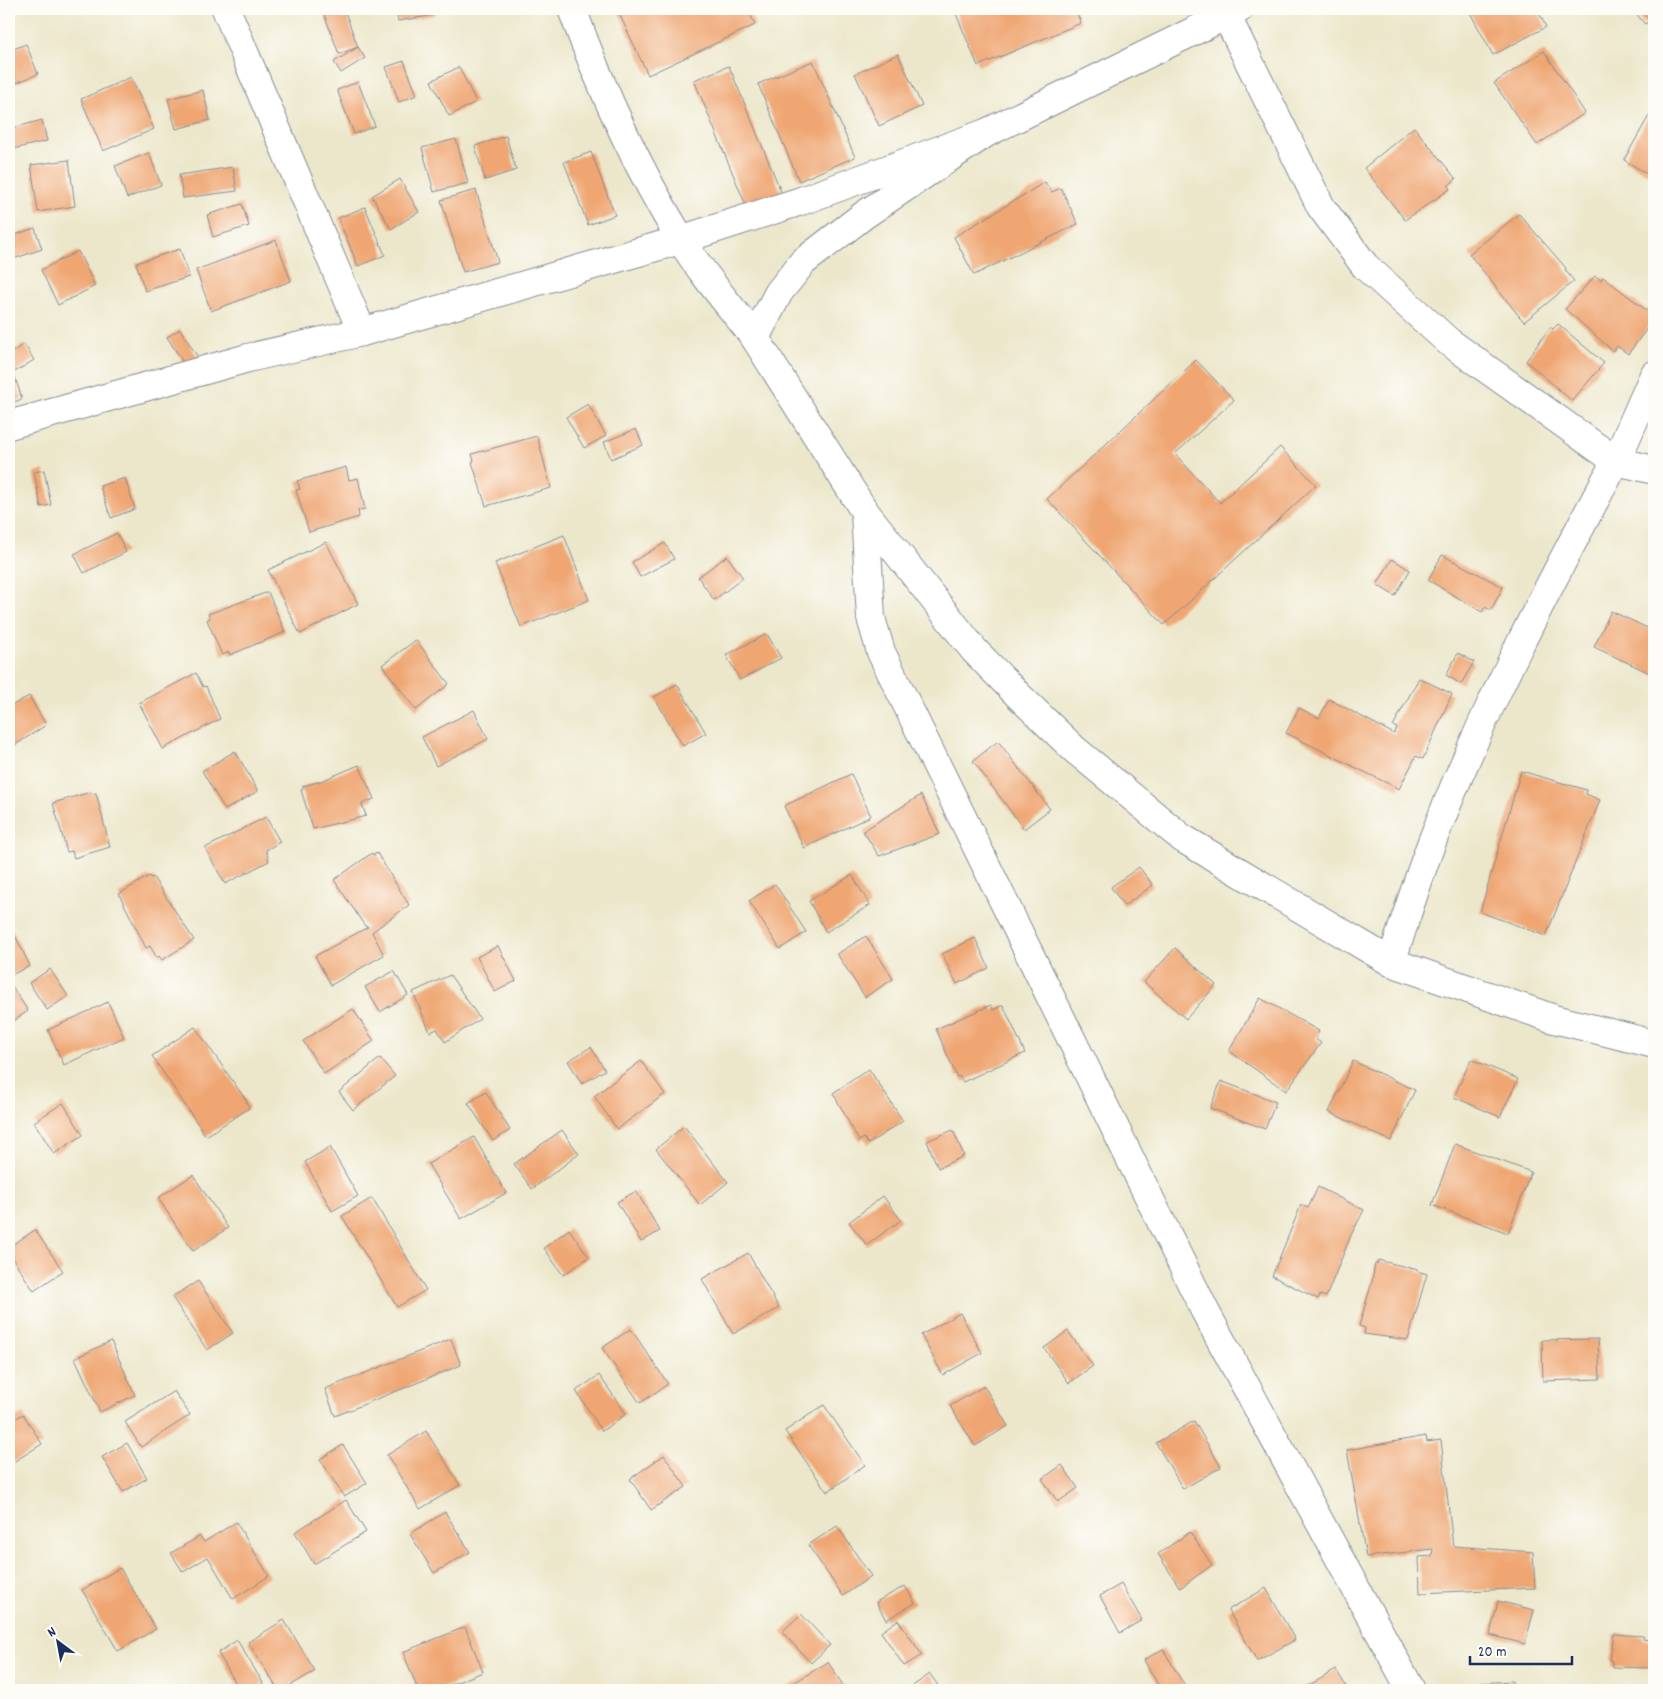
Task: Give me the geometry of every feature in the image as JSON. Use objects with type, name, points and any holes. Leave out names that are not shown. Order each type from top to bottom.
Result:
[{"type":"street","points":[[226,9],[362,332]]},
{"type":"street","points":[[572,9],[589,54],[625,135],[680,240],[755,338],[865,512],[974,650],[1074,749],[1182,838],[1391,962],[1554,1019],[1654,1044]]},
{"type":"street","points":[[9,425],[248,358],[362,332],[680,240],[800,200],[986,133],[1232,12],[1321,207],[1365,266],[1449,342],[1616,461],[1654,470]]},
{"type":"street","points":[[755,338],[779,292],[803,262],[864,215],[986,133]]},
{"type":"street","points":[[1391,962],[1430,847],[1473,747],[1562,560],[1616,461],[1654,375]]},
{"type":"street","points":[[865,512],[871,618],[882,652],[1205,1311],[1411,1690]]},
{"type":"building","points":[[337,9],[344,9],[358,47],[339,54],[324,14]]},
{"type":"building","points":[[396,9],[434,9],[435,15],[398,21]]},
{"type":"building","points":[[617,9],[748,9],[755,25],[648,75]]},
{"type":"building","points":[[954,9],[1075,9],[1081,23],[978,66]]},
{"type":"building","points":[[1468,9],[1542,9],[1538,11],[1546,27],[1493,55]]},
{"type":"building","points":[[1632,9],[1654,9],[1654,18],[1645,24]]},
{"type":"building","points":[[26,44],[38,74],[9,86],[9,51]]},
{"type":"building","points":[[358,47],[365,58],[341,73],[334,62]]},
{"type":"building","points":[[1544,51],[1585,113],[1537,145],[1494,83]]},
{"type":"building","points":[[898,54],[922,106],[879,126],[855,74]]},
{"type":"building","points":[[404,61],[417,95],[399,102],[386,67]]},
{"type":"building","points":[[813,61],[855,157],[799,181],[758,84]]},
{"type":"building","points":[[729,66],[782,194],[747,208],[694,80]]},
{"type":"building","points":[[459,67],[476,102],[449,116],[431,81]]},
{"type":"building","points":[[131,77],[154,129],[103,151],[81,99]]},
{"type":"building","points":[[358,82],[375,126],[354,134],[337,90]]},
{"type":"building","points":[[203,90],[210,120],[176,129],[168,99]]},
{"type":"building","points":[[1654,107],[1654,178],[1624,160]]},
{"type":"building","points":[[42,120],[47,141],[9,150],[9,129]]},
{"type":"building","points":[[1414,127],[1456,179],[1448,186],[1450,189],[1405,220],[1364,168]]},
{"type":"building","points":[[506,136],[516,170],[485,180],[475,146]]},
{"type":"building","points":[[456,139],[468,183],[434,192],[422,148]]},
{"type":"building","points":[[591,152],[615,215],[588,225],[564,162]]},
{"type":"building","points":[[149,153],[161,185],[127,198],[115,166]]},
{"type":"building","points":[[69,160],[75,206],[38,212],[31,165]]},
{"type":"building","points":[[233,167],[237,191],[183,198],[179,175]]},
{"type":"building","points":[[400,179],[419,212],[391,229],[372,196]]},
{"type":"building","points":[[1045,182],[1052,192],[1061,188],[1078,224],[974,275],[954,237]]},
{"type":"building","points":[[476,190],[498,262],[463,272],[441,200]]},
{"type":"building","points":[[242,204],[249,226],[213,237],[207,215]]},
{"type":"building","points":[[365,207],[385,255],[358,266],[338,218]]},
{"type":"building","points":[[1519,214],[1566,268],[1565,270],[1574,281],[1524,322],[1469,254]]},
{"type":"building","points":[[35,228],[42,249],[13,259],[9,247],[9,237]]},
{"type":"building","points":[[276,240],[291,281],[211,311],[196,270]]},
{"type":"building","points":[[180,249],[189,277],[145,291],[136,263]]},
{"type":"building","points":[[78,251],[95,286],[58,305],[41,270]]},
{"type":"building","points":[[1595,276],[1601,280],[1603,277],[1654,316],[1654,319],[1628,354],[1617,346],[1613,351],[1565,309]]},
{"type":"building","points":[[1558,324],[1604,363],[1572,401],[1526,361],[1550,327],[1553,329]]},
{"type":"building","points":[[180,329],[199,359],[186,367],[167,337]]},
{"type":"building","points":[[24,344],[34,360],[10,375],[9,354]]},
{"type":"building","points":[[1196,360],[1234,400],[1175,454],[1220,503],[1280,447],[1316,485],[1164,625],[1047,499]]},
{"type":"building","points":[[15,377],[22,399],[9,404],[9,379]]},
{"type":"building","points":[[588,404],[606,436],[584,448],[566,417]]},
{"type":"building","points":[[636,429],[643,445],[611,459],[604,442]]},
{"type":"building","points":[[537,436],[551,488],[486,506],[472,462],[474,461],[472,454]]},
{"type":"building","points":[[346,467],[349,480],[358,478],[365,509],[358,510],[359,517],[309,532],[296,490],[300,489],[297,481]]},
{"type":"building","points":[[44,470],[51,505],[41,507],[34,472]]},
{"type":"building","points":[[125,478],[135,509],[111,518],[100,486]]},
{"type":"building","points":[[117,533],[126,552],[84,573],[74,554]]},
{"type":"building","points":[[564,535],[589,600],[521,627],[495,563]]},
{"type":"building","points":[[326,542],[358,604],[300,634],[268,570]]},
{"type":"building","points":[[665,543],[674,559],[640,577],[632,562]]},
{"type":"building","points":[[1442,555],[1503,587],[1491,610],[1485,607],[1482,612],[1428,580]]},
{"type":"building","points":[[727,556],[743,578],[714,600],[698,577]]},
{"type":"building","points":[[1392,559],[1410,570],[1395,596],[1377,585]]},
{"type":"building","points":[[268,592],[285,632],[230,655],[229,652],[222,655],[207,620],[210,618],[208,614]]},
{"type":"building","points":[[1611,611],[1654,631],[1654,675],[1594,647]]},
{"type":"building","points":[[767,634],[781,658],[740,680],[726,655]]},
{"type":"building","points":[[416,640],[449,684],[416,710],[382,665]]},
{"type":"building","points":[[1458,653],[1474,662],[1461,684],[1446,675]]},
{"type":"building","points":[[196,673],[203,687],[206,686],[220,719],[163,749],[139,703]]},
{"type":"building","points":[[1419,678],[1452,694],[1423,759],[1416,756],[1399,789],[1286,733],[1299,708],[1319,718],[1329,699],[1394,734],[1397,728],[1393,726]]},
{"type":"building","points":[[677,684],[706,733],[683,746],[654,697]]},
{"type":"building","points":[[29,696],[46,725],[9,749],[9,707]]},
{"type":"building","points":[[474,710],[488,739],[436,766],[422,737]]},
{"type":"building","points":[[998,741],[1050,809],[1024,829],[973,761]]},
{"type":"building","points":[[235,751],[258,791],[225,810],[202,771]]},
{"type":"building","points":[[359,765],[374,799],[362,804],[366,816],[313,829],[301,790],[303,786],[321,781]]},
{"type":"building","points":[[1521,771],[1587,790],[1586,794],[1600,800],[1546,936],[1480,912]]},
{"type":"building","points":[[851,774],[871,816],[804,848],[784,806]]},
{"type":"building","points":[[91,792],[91,794],[96,793],[110,847],[74,858],[72,851],[67,852],[53,803]]},
{"type":"building","points":[[921,795],[940,834],[879,856],[863,831]]},
{"type":"building","points":[[266,817],[280,842],[266,850],[269,861],[225,884],[205,848]]},
{"type":"building","points":[[372,853],[373,855],[377,853],[409,905],[372,932],[384,955],[331,985],[315,956],[368,927],[365,926],[334,880]]},
{"type":"building","points":[[1139,867],[1153,885],[1124,906],[1111,887]]},
{"type":"building","points":[[852,875],[870,905],[826,932],[809,901]]},
{"type":"building","points":[[149,876],[153,877],[194,940],[162,960],[159,956],[157,958],[150,946],[146,948],[119,894]]},
{"type":"building","points":[[775,884],[806,932],[780,949],[749,901]]},
{"type":"building","points":[[9,923],[30,966],[11,975],[9,970]]},
{"type":"building","points":[[866,936],[893,979],[865,997],[837,954]]},
{"type":"building","points":[[975,938],[989,968],[957,984],[942,954]]},
{"type":"building","points":[[498,946],[516,981],[495,992],[477,957]]},
{"type":"building","points":[[1175,948],[1216,985],[1186,1019],[1144,982]]},
{"type":"building","points":[[50,969],[68,996],[47,1010],[29,983]]},
{"type":"building","points":[[394,971],[408,995],[380,1012],[365,987]]},
{"type":"building","points":[[450,975],[480,1019],[445,1042],[437,1029],[430,1032],[413,992]]},
{"type":"building","points":[[12,987],[28,1011],[9,1024],[9,989]]},
{"type":"building","points":[[1260,998],[1319,1031],[1315,1039],[1321,1043],[1286,1091],[1229,1051]]},
{"type":"building","points":[[108,1002],[124,1037],[64,1065],[48,1030]]},
{"type":"building","points":[[991,1005],[993,1010],[1003,1005],[1025,1053],[963,1082],[959,1076],[957,1077],[936,1029]]},
{"type":"building","points":[[353,1009],[374,1041],[324,1074],[303,1041]]},
{"type":"building","points":[[195,1027],[246,1100],[249,1108],[206,1136],[152,1056]]},
{"type":"building","points":[[591,1047],[605,1070],[582,1084],[568,1061]]},
{"type":"building","points":[[380,1058],[395,1076],[353,1110],[339,1092]]},
{"type":"building","points":[[1471,1059],[1518,1079],[1500,1117],[1454,1097]]},
{"type":"building","points":[[641,1061],[665,1094],[617,1129],[594,1096]]},
{"type":"building","points":[[1353,1061],[1415,1090],[1391,1141],[1329,1112]]},
{"type":"building","points":[[869,1069],[903,1121],[868,1144],[864,1138],[859,1141],[833,1093]]},
{"type":"building","points":[[1221,1081],[1276,1102],[1265,1129],[1210,1108]]},
{"type":"building","points":[[486,1092],[510,1130],[493,1141],[468,1103]]},
{"type":"building","points":[[63,1103],[83,1135],[54,1154],[34,1122]]},
{"type":"building","points":[[684,1126],[728,1182],[700,1205],[656,1149]]},
{"type":"building","points":[[562,1130],[579,1154],[532,1189],[514,1164]]},
{"type":"building","points":[[953,1130],[964,1156],[938,1168],[927,1141]]},
{"type":"building","points":[[474,1137],[506,1193],[461,1219],[428,1164]]},
{"type":"building","points":[[1455,1144],[1531,1172],[1508,1233],[1432,1205]]},
{"type":"building","points":[[330,1147],[358,1196],[332,1211],[305,1162]]},
{"type":"building","points":[[193,1175],[228,1228],[193,1251],[158,1198]]},
{"type":"building","points":[[1318,1187],[1364,1210],[1351,1235],[1326,1297],[1320,1295],[1318,1299],[1272,1276],[1301,1205],[1308,1208]]},
{"type":"building","points":[[636,1191],[660,1231],[641,1242],[617,1202]]},
{"type":"building","points":[[883,1196],[901,1220],[867,1245],[849,1222]]},
{"type":"building","points":[[372,1198],[426,1290],[397,1307],[342,1216]]},
{"type":"building","points":[[569,1229],[589,1257],[563,1275],[544,1248]]},
{"type":"building","points":[[35,1230],[63,1271],[34,1291],[9,1253],[9,1247]]},
{"type":"building","points":[[748,1253],[779,1308],[733,1334],[702,1279]]},
{"type":"building","points":[[1378,1260],[1427,1274],[1408,1340],[1364,1334],[1365,1328],[1359,1326],[1372,1282],[1375,1264],[1377,1264]]},
{"type":"building","points":[[198,1281],[233,1333],[207,1350],[172,1297]]},
{"type":"building","points":[[960,1313],[982,1353],[943,1375],[921,1335]]},
{"type":"building","points":[[631,1329],[668,1384],[640,1403],[602,1348]]},
{"type":"building","points":[[1068,1331],[1093,1366],[1069,1383],[1044,1348]]},
{"type":"building","points":[[451,1339],[461,1365],[335,1416],[325,1389]]},
{"type":"building","points":[[1598,1339],[1600,1379],[1543,1381],[1542,1340]]},
{"type":"building","points":[[111,1341],[135,1395],[100,1412],[75,1358]]},
{"type":"building","points":[[599,1375],[626,1414],[602,1431],[576,1391]]},
{"type":"building","points":[[984,1386],[1008,1426],[975,1446],[950,1406]]},
{"type":"building","points":[[174,1391],[190,1415],[141,1447],[125,1422]]},
{"type":"building","points":[[824,1405],[865,1465],[827,1492],[785,1431]]},
{"type":"building","points":[[23,1414],[42,1444],[12,1463],[9,1458],[9,1423]]},
{"type":"building","points":[[1194,1421],[1221,1467],[1183,1489],[1156,1443]]},
{"type":"building","points":[[426,1431],[460,1485],[420,1509],[387,1455]]},
{"type":"building","points":[[1426,1436],[1427,1442],[1441,1440],[1453,1546],[1533,1552],[1535,1588],[1420,1593],[1419,1557],[1432,1556],[1433,1549],[1366,1557],[1347,1450]]},
{"type":"building","points":[[127,1443],[147,1478],[123,1492],[102,1457]]},
{"type":"building","points":[[343,1445],[367,1483],[344,1497],[320,1459]]},
{"type":"building","points":[[664,1455],[686,1487],[651,1510],[630,1479]]},
{"type":"building","points":[[1062,1465],[1078,1488],[1058,1502],[1042,1479]]},
{"type":"building","points":[[346,1500],[366,1532],[314,1564],[295,1532]]},
{"type":"building","points":[[445,1512],[470,1552],[434,1573],[410,1534]]},
{"type":"building","points":[[236,1522],[269,1576],[233,1599],[208,1557],[183,1572],[171,1553],[200,1536],[204,1542]]},
{"type":"building","points":[[837,1526],[871,1576],[843,1596],[808,1545]]},
{"type":"building","points":[[1190,1532],[1212,1565],[1180,1588],[1158,1554]]},
{"type":"building","points":[[120,1568],[156,1629],[118,1651],[82,1590]]},
{"type":"building","points":[[1121,1584],[1142,1620],[1120,1633],[1100,1596]]},
{"type":"building","points":[[905,1586],[915,1603],[886,1620],[876,1602]]},
{"type":"building","points":[[1266,1588],[1295,1640],[1257,1661],[1228,1610]]},
{"type":"building","points":[[1498,1601],[1534,1610],[1525,1644],[1490,1635]]},
{"type":"building","points":[[801,1614],[830,1645],[811,1663],[782,1632]]},
{"type":"building","points":[[284,1620],[315,1671],[283,1690],[278,1690],[248,1642]]},
{"type":"building","points":[[898,1620],[922,1655],[904,1666],[881,1632]]},
{"type":"building","points":[[465,1627],[483,1672],[437,1690],[418,1690],[403,1652]]},
{"type":"building","points":[[1614,1634],[1643,1636],[1643,1639],[1654,1641],[1651,1668],[1612,1667],[1612,1661],[1610,1660]]},
{"type":"building","points":[[237,1640],[263,1683],[252,1690],[240,1690],[218,1653]]},
{"type":"building","points":[[1163,1649],[1187,1690],[1161,1690],[1144,1660]]},
{"type":"building","points":[[828,1662],[846,1690],[782,1690]]},
{"type":"building","points":[[1336,1670],[1347,1688],[1344,1690],[1301,1690]]},
{"type":"building","points":[[930,1674],[941,1690],[907,1690]]},
{"type":"building","points":[[1512,1681],[1513,1690],[1464,1690],[1464,1684]]}]
